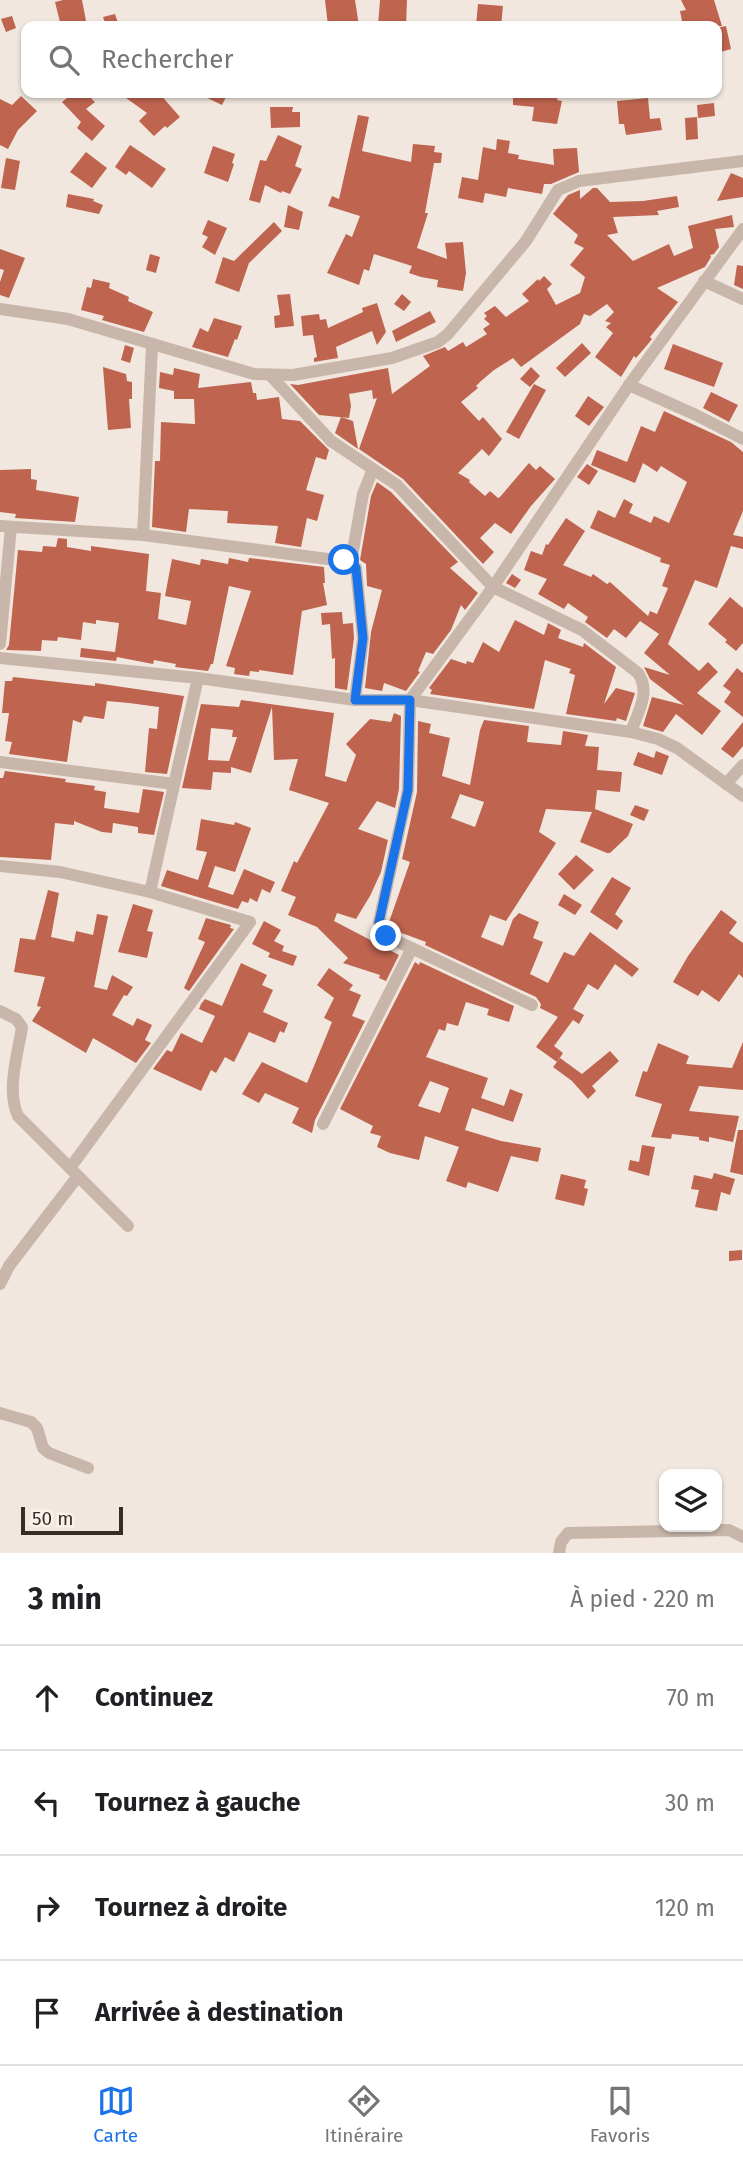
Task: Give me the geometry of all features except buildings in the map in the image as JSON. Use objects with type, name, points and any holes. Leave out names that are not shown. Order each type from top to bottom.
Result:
[{"type":"street","points":[[0,309],[68,319],[243,373],[293,376],[392,358],[438,342],[448,334],[526,241],[558,190],[566,185],[579,181],[743,161]]},
{"type":"street","points":[[532,1005],[386,936],[380,929],[379,922],[408,790],[410,700],[564,485],[629,385],[743,229]]},
{"type":"street","points":[[704,281],[743,299]]},
{"type":"street","points":[[143,535],[152,345]]},
{"type":"street","points":[[270,375],[331,441],[397,485],[493,587],[582,630],[638,673],[644,682],[645,691],[631,732]]},
{"type":"street","points":[[629,385],[743,439]]},
{"type":"street","points":[[351,562],[363,494],[373,469]]},
{"type":"street","points":[[0,644],[6,526],[143,535],[351,562],[356,568],[363,638],[355,700]]},
{"type":"street","points":[[0,658],[198,678],[355,700],[410,700],[631,732],[658,739],[677,748],[743,796]]},
{"type":"street","points":[[150,892],[198,678]]},
{"type":"street","points":[[0,762],[174,784]]},
{"type":"street","points":[[726,784],[743,765]]},
{"type":"street","points":[[0,866],[60,872],[150,892],[247,919],[250,923],[74,1172],[9,1266],[0,1284]]},
{"type":"street","points":[[323,1124],[411,948]]},
{"type":"street","points":[[0,1012],[16,1018],[22,1027],[13,1084],[16,1111],[128,1226]]},
{"type":"street","points":[[0,1413],[31,1422],[37,1428],[43,1448],[48,1453],[88,1468]]},
{"type":"street","points":[[559,1553],[561,1542],[568,1533],[729,1530],[743,1537]]},
{"type":"route","points":[[344,560],[351,562],[356,568],[363,638],[355,700],[410,700],[408,790],[379,922],[380,929],[386,936]]}]
